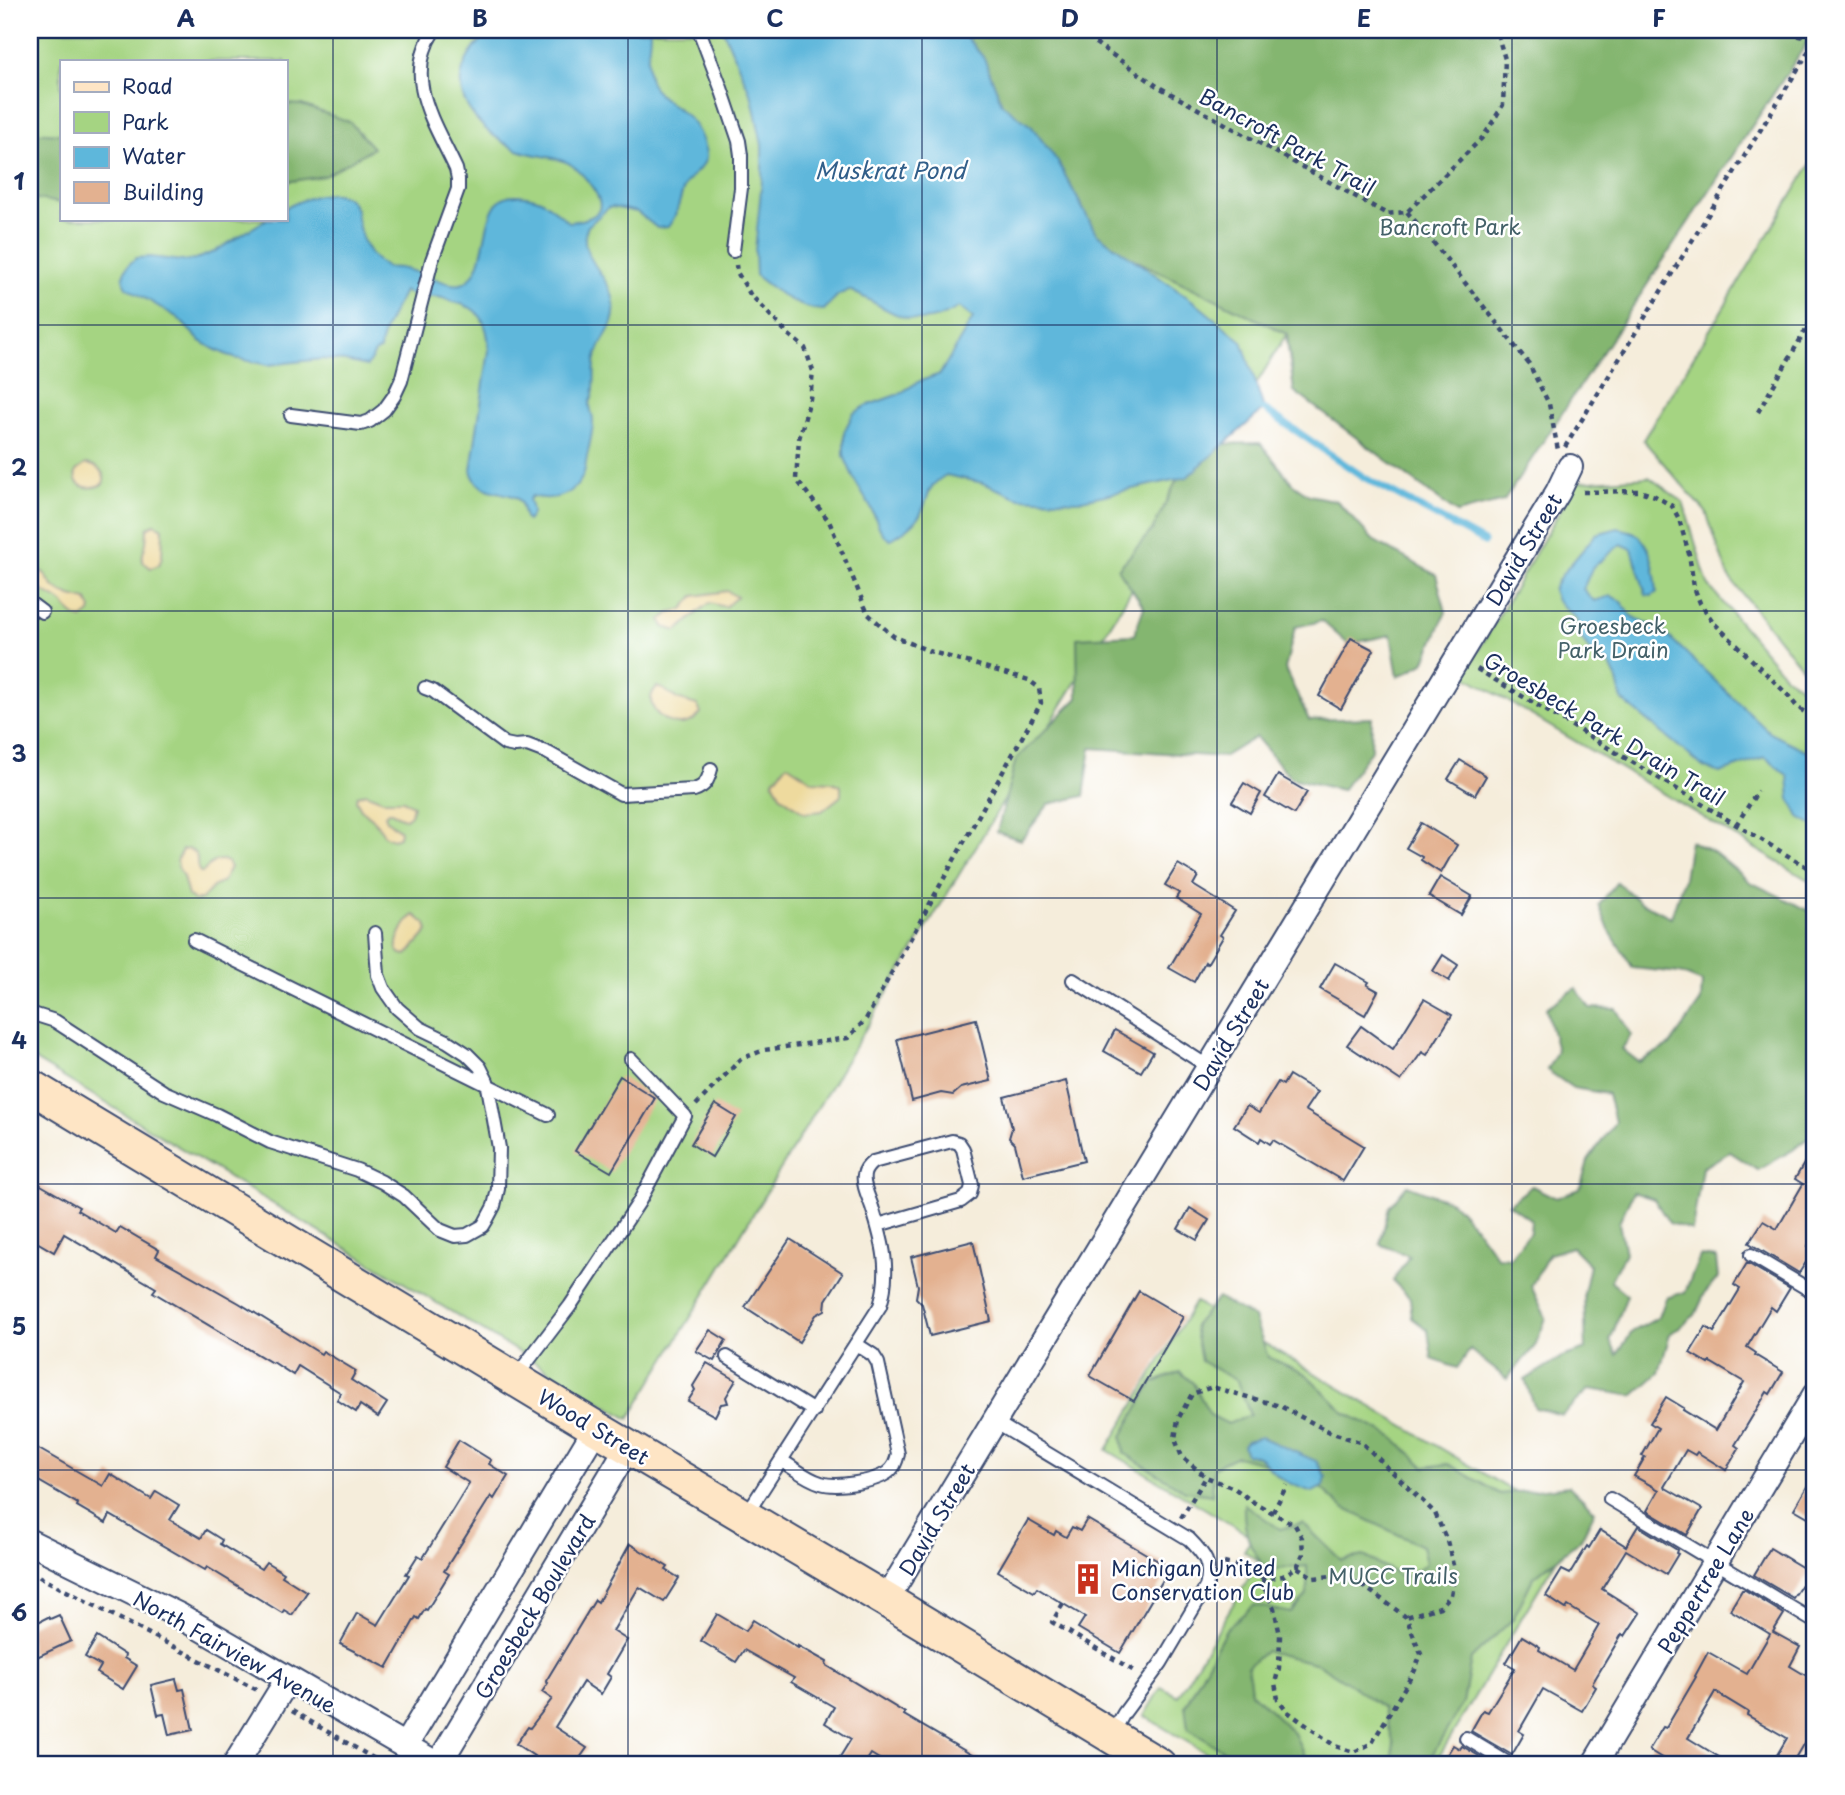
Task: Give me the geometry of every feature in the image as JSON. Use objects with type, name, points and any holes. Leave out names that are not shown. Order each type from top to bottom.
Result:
[{"type":"street","name":"David Street","points":[[886,1600],[1558,492],[1565,462]]},
{"type":"street","name":"Wood Street","points":[[30,1086],[1158,1765]]},
{"type":"street","name":"Peppertree Lane","points":[[1594,1765],[1815,1395]]},
{"type":"street","name":"Groesbeck Boulevard","points":[[405,1746],[596,1428]]},
{"type":"street","name":"Groesbeck Boulevard","points":[[438,1765],[628,1447]]},
{"type":"street","name":"North Fairview Avenue","points":[[30,1542],[178,1615],[438,1765]]},
{"type":"street","points":[[235,1765],[288,1679]]},
{"type":"lane","points":[[292,415],[361,424],[370,421],[384,410],[401,381],[432,263],[458,189],[452,160],[422,95],[422,56],[433,30]]},
{"type":"lane","points":[[699,30],[721,88],[741,155],[741,188],[733,251]]},
{"type":"lane","points":[[30,603],[42,612]]},
{"type":"lane","points":[[425,688],[433,691],[505,744],[527,744],[539,749],[621,794],[694,790],[705,785],[711,769]]},
{"type":"lane","points":[[30,1013],[55,1021],[164,1092],[218,1115],[261,1138],[357,1170],[404,1196],[440,1230],[455,1236],[467,1235],[483,1226],[490,1215],[499,1180],[499,1148],[488,1085],[484,1073],[467,1054],[420,1028],[397,1008],[383,988],[378,975],[375,933]]},
{"type":"lane","points":[[194,940],[548,1115]]},
{"type":"lane","points":[[1073,980],[1209,1067]]},
{"type":"lane","points":[[514,1378],[570,1306],[639,1202],[685,1116],[631,1059]]},
{"type":"lane","points":[[746,1515],[880,1306],[885,1289],[886,1266],[878,1225],[863,1177],[867,1167],[873,1161],[952,1141],[959,1143],[964,1149],[972,1185],[970,1195],[961,1201],[878,1225]]},
{"type":"lane","points":[[1751,1255],[1815,1293]]},
{"type":"lane","points":[[782,1461],[819,1483],[835,1486],[878,1478],[889,1472],[895,1464],[898,1454],[878,1363],[873,1355],[856,1344]]},
{"type":"lane","points":[[727,1357],[814,1410]]},
{"type":"lane","points":[[995,1422],[1189,1539],[1206,1559],[1209,1574],[1206,1587],[1111,1736]]},
{"type":"lane","points":[[1610,1499],[1815,1622]]},
{"type":"lane","points":[[1466,1738],[1511,1765]]},
{"type":"lane","points":[[1806,1765],[1815,1750]]},
{"type":"path","name":"Bancroft Park Trail","points":[[1080,30],[1157,86],[1235,130],[1387,214],[1407,212]]},
{"type":"path","points":[[1496,30],[1505,59],[1503,106],[1484,136],[1407,212],[1529,364],[1549,404],[1552,428]]},
{"type":"path","points":[[1565,462],[1806,57],[1814,38],[1779,30]]},
{"type":"path","points":[[685,1116],[741,1059],[764,1050],[848,1038],[866,1019],[1041,703],[1039,688],[1029,680],[929,651],[893,636],[868,614],[829,521],[796,480],[799,439],[810,399],[813,371],[806,348],[789,335],[750,294],[737,272],[733,251]]},
{"type":"path","points":[[1758,412],[1815,314]]},
{"type":"path","points":[[1558,492],[1639,491],[1672,506],[1686,542],[1694,587],[1700,603],[1714,623],[1798,708],[1815,718]]},
{"type":"path","name":"Groesbeck Park Drain Trail","points":[[1458,658],[1815,873]]},
{"type":"path","name":"Groesbeck Park Drain Trail","points":[[1736,825],[1758,791]]},
{"type":"path","points":[[1206,1559],[1247,1570],[1263,1579],[1283,1576],[1297,1567],[1303,1554],[1302,1538],[1295,1525],[1234,1488],[1206,1477],[1182,1457],[1175,1439],[1178,1419],[1192,1394],[1212,1387],[1280,1406],[1330,1432],[1362,1443],[1435,1513],[1447,1541],[1455,1573],[1451,1595],[1440,1606],[1406,1617]]},
{"type":"path","points":[[1174,1530],[1206,1477]]},
{"type":"path","points":[[1273,1512],[1287,1485]]},
{"type":"path","points":[[1263,1579],[1274,1608],[1280,1635],[1279,1668],[1275,1683],[1278,1699],[1288,1712],[1335,1746],[1354,1752],[1372,1742],[1415,1670],[1421,1654],[1406,1617],[1369,1590],[1340,1575],[1314,1578],[1297,1567]]},
{"type":"path","points":[[30,1572],[275,1700],[385,1765]]},
{"type":"path","points":[[1063,1604],[1052,1622],[1149,1680]]},
{"type":"green space","points":[[30,30],[1815,30],[1457,513],[1294,391],[1286,335],[629,1419],[30,1057]]},
{"type":"green space","name":"Bancroft Park","points":[[960,30],[1815,31],[1504,501],[1457,513],[1294,391],[1287,334],[1039,213],[1032,128],[1002,104],[984,59]]},
{"type":"green space","points":[[287,104],[302,105],[350,122],[373,148],[324,176],[287,182]]},
{"type":"green space","points":[[30,132],[60,134],[60,203],[30,198]]},
{"type":"green space","points":[[1815,157],[1815,677],[1803,669],[1728,576],[1706,512],[1643,440]]},
{"type":"green space","points":[[1260,443],[1293,484],[1309,495],[1337,501],[1373,540],[1436,575],[1446,612],[1424,663],[1398,677],[1391,635],[1348,644],[1322,621],[1295,627],[1285,669],[1309,720],[1372,718],[1371,750],[1342,790],[1291,778],[1256,737],[1223,757],[1091,748],[1084,796],[1049,804],[1021,840],[997,832],[1016,759],[1078,698],[1077,638],[1134,635],[1144,607],[1118,569],[1153,529],[1182,469],[1224,444]]},
{"type":"green space","name":"Groesbeck Park Drain","points":[[1649,477],[1683,502],[1708,585],[1786,677],[1815,695],[1815,884],[1464,675],[1577,482]]},
{"type":"green space","points":[[1690,841],[1715,853],[1750,882],[1812,912],[1815,916],[1815,1132],[1793,1150],[1758,1170],[1730,1152],[1702,1168],[1692,1230],[1669,1223],[1654,1199],[1633,1192],[1619,1223],[1625,1253],[1610,1281],[1627,1295],[1610,1341],[1617,1355],[1632,1332],[1659,1317],[1666,1298],[1685,1292],[1700,1256],[1716,1258],[1718,1278],[1705,1293],[1695,1315],[1670,1334],[1659,1373],[1633,1396],[1590,1389],[1562,1415],[1535,1408],[1525,1380],[1562,1357],[1586,1349],[1584,1293],[1590,1265],[1572,1247],[1549,1254],[1531,1286],[1546,1318],[1535,1346],[1507,1379],[1470,1350],[1457,1368],[1432,1359],[1428,1330],[1412,1318],[1410,1298],[1393,1281],[1409,1256],[1380,1244],[1389,1207],[1407,1185],[1452,1202],[1476,1228],[1497,1257],[1510,1258],[1530,1232],[1531,1220],[1509,1204],[1532,1186],[1556,1198],[1580,1189],[1588,1161],[1615,1122],[1608,1094],[1573,1088],[1547,1070],[1557,1051],[1546,1008],[1576,988],[1590,1008],[1616,1009],[1631,1035],[1622,1049],[1639,1062],[1670,1045],[1701,1001],[1702,982],[1680,973],[1633,968],[1609,930],[1599,905],[1617,882],[1640,902],[1671,917],[1684,878]]},
{"type":"green space","name":"MUCC Trails","points":[[1218,1298],[1254,1318],[1268,1357],[1306,1374],[1345,1413],[1393,1437],[1425,1467],[1448,1464],[1500,1494],[1569,1486],[1595,1511],[1581,1539],[1533,1578],[1513,1619],[1471,1659],[1463,1703],[1426,1765],[1390,1765],[1394,1744],[1383,1708],[1351,1685],[1318,1664],[1266,1651],[1248,1666],[1251,1692],[1294,1733],[1309,1765],[1247,1765],[1188,1729],[1185,1706],[1226,1629],[1254,1605],[1291,1613],[1307,1595],[1307,1566],[1266,1570],[1249,1539],[1244,1504],[1280,1529],[1303,1523],[1341,1560],[1364,1556],[1403,1577],[1426,1564],[1422,1546],[1343,1508],[1305,1474],[1237,1456],[1214,1467],[1212,1495],[1185,1491],[1124,1453],[1122,1436],[1152,1383],[1180,1372],[1193,1383],[1210,1415],[1228,1424],[1250,1415],[1237,1381],[1201,1361],[1194,1326]]},
{"type":"green space","name":"MUCC Trails","points":[[1195,1302],[1575,1528],[1434,1765],[1226,1765],[1144,1716],[1161,1687],[1178,1696],[1259,1561],[1244,1551],[1252,1537],[1107,1450]]},
{"type":"sand","points":[[86,464],[100,470],[104,476],[103,484],[93,487],[80,485],[76,471]]},
{"type":"sand","points":[[154,524],[163,528],[162,557],[159,565],[151,568],[143,562],[142,556],[148,527]]},
{"type":"sand","points":[[36,571],[43,572],[53,586],[62,592],[87,600],[90,613],[82,619],[78,618],[60,601],[36,587],[31,577]]},
{"type":"sand","points":[[727,591],[737,597],[725,607],[710,603],[677,631],[664,627],[661,620],[670,613],[683,609],[694,596]]},
{"type":"sand","points":[[657,687],[677,699],[697,705],[701,713],[692,721],[682,724],[662,718],[655,712],[652,704],[652,695]]},
{"type":"sand","points":[[787,764],[813,781],[832,782],[841,786],[841,796],[822,811],[805,813],[780,795],[773,781]]},
{"type":"sand","points":[[365,793],[383,800],[403,800],[413,805],[411,815],[406,819],[391,812],[385,815],[400,831],[399,837],[393,839],[385,836],[373,819],[361,809],[356,800],[357,796]]},
{"type":"sand","points":[[189,849],[196,854],[200,872],[219,860],[226,861],[230,867],[223,881],[202,899],[195,901],[188,896],[177,859],[182,850]]},
{"type":"sand","points":[[415,915],[426,924],[428,931],[407,955],[401,954],[397,950],[399,936]]},
{"type":"water","points":[[491,30],[650,30],[648,63],[651,83],[661,96],[692,122],[706,154],[702,166],[686,184],[668,227],[657,228],[637,212],[612,207],[588,226],[585,236],[589,256],[607,284],[614,303],[614,312],[595,363],[594,390],[590,405],[593,419],[585,470],[570,492],[548,498],[532,496],[529,500],[532,513],[527,521],[519,500],[486,489],[474,479],[471,470],[489,350],[485,324],[470,308],[441,298],[416,296],[404,291],[386,327],[380,350],[367,366],[322,359],[268,365],[234,358],[199,340],[178,318],[126,287],[123,278],[127,267],[136,258],[182,261],[196,259],[214,252],[265,220],[287,220],[287,207],[322,194],[341,195],[349,199],[356,209],[366,246],[374,258],[387,268],[408,270],[457,284],[464,283],[473,275],[479,262],[490,217],[495,205],[504,197],[518,195],[539,199],[569,222],[586,219],[597,213],[600,203],[597,196],[585,177],[570,164],[524,152],[507,144],[485,128],[467,107],[462,95],[463,69],[479,43]]},
{"type":"water","name":"Muskrat Pond","points":[[723,30],[960,30],[984,58],[1002,104],[1032,127],[1058,162],[1096,233],[1193,301],[1242,341],[1264,409],[1187,477],[1077,501],[1019,498],[983,483],[946,475],[931,488],[917,519],[890,540],[880,529],[844,456],[844,432],[853,414],[866,406],[940,374],[973,318],[959,307],[943,316],[915,320],[902,317],[849,290],[838,295],[824,310],[815,309],[788,299],[756,276],[755,251],[762,179],[762,145],[752,97]]},
{"type":"water","points":[[1618,528],[1635,533],[1646,544],[1652,560],[1657,592],[1652,596],[1646,595],[1632,549],[1621,544],[1592,568],[1583,589],[1594,601],[1611,596],[1621,601],[1631,616],[1662,630],[1770,733],[1815,755],[1815,826],[1799,817],[1790,799],[1788,776],[1765,757],[1720,773],[1705,768],[1622,700],[1610,665],[1589,650],[1577,631],[1577,619],[1557,601],[1553,590],[1560,577],[1596,534]]},
{"type":"water","points":[[1261,1437],[1316,1461],[1326,1477],[1324,1486],[1313,1492],[1294,1486],[1272,1472],[1263,1460],[1246,1454],[1243,1445]]},
{"type":"building","points":[[1351,638],[1374,650],[1341,709],[1319,696]]},
{"type":"building","points":[[1460,760],[1486,776],[1475,795],[1448,779]]},
{"type":"building","points":[[1278,775],[1307,792],[1294,814],[1265,797]]},
{"type":"building","points":[[1244,783],[1261,793],[1250,813],[1232,802]]},
{"type":"building","points":[[1421,823],[1457,845],[1441,873],[1406,848]]},
{"type":"building","points":[[1178,864],[1198,876],[1193,885],[1235,911],[1220,935],[1223,937],[1194,982],[1169,968],[1201,914],[1176,898],[1179,893],[1165,885]]},
{"type":"building","points":[[1440,877],[1472,896],[1461,915],[1429,896]]},
{"type":"building","points":[[1443,955],[1458,965],[1449,981],[1433,971]]},
{"type":"building","points":[[1335,963],[1369,982],[1367,985],[1378,991],[1365,1015],[1320,989]]},
{"type":"building","points":[[1424,999],[1452,1015],[1427,1055],[1422,1052],[1401,1081],[1347,1045],[1361,1026],[1393,1049]]},
{"type":"building","points":[[976,1019],[991,1081],[961,1088],[953,1095],[941,1093],[912,1101],[897,1039]]},
{"type":"building","points":[[1115,1030],[1153,1052],[1141,1072],[1104,1051]]},
{"type":"building","points":[[1289,1075],[1317,1092],[1305,1110],[1364,1146],[1343,1181],[1273,1140],[1270,1144],[1261,1138],[1259,1142],[1234,1126],[1247,1106],[1259,1113],[1278,1082],[1283,1085]]},
{"type":"building","points":[[620,1076],[655,1098],[611,1172],[575,1151]]},
{"type":"building","points":[[1066,1081],[1084,1161],[1023,1176],[1015,1144],[1009,1138],[1012,1128],[1004,1097]]},
{"type":"building","points":[[715,1104],[736,1117],[712,1157],[691,1144]]},
{"type":"building","points":[[1815,1145],[1815,1233],[1808,1246],[1814,1250],[1799,1273],[1749,1243],[1763,1221],[1777,1229],[1803,1184],[1795,1179]]},
{"type":"building","points":[[39,1184],[116,1233],[120,1227],[159,1250],[156,1256],[321,1354],[323,1351],[356,1371],[351,1380],[387,1403],[378,1417],[360,1405],[356,1412],[337,1400],[341,1393],[298,1366],[293,1375],[153,1292],[156,1288],[64,1234],[54,1252],[30,1238],[30,1200]]},
{"type":"building","points":[[1190,1208],[1209,1220],[1197,1240],[1178,1229]]},
{"type":"building","points":[[790,1239],[843,1273],[826,1300],[825,1310],[816,1315],[799,1342],[745,1307]]},
{"type":"building","points":[[973,1241],[991,1321],[930,1336],[922,1304],[916,1298],[918,1286],[911,1257]]},
{"type":"building","points":[[1747,1263],[1790,1288],[1776,1311],[1771,1307],[1747,1347],[1783,1372],[1770,1394],[1767,1392],[1735,1445],[1739,1448],[1726,1470],[1697,1452],[1695,1455],[1686,1450],[1664,1487],[1702,1509],[1687,1535],[1647,1511],[1659,1490],[1634,1476],[1658,1428],[1650,1423],[1666,1397],[1716,1430],[1744,1382],[1690,1353],[1706,1327],[1714,1332],[1740,1289],[1734,1285]]},
{"type":"building","points":[[1139,1291],[1183,1317],[1134,1401],[1090,1376]]},
{"type":"building","points":[[710,1330],[726,1340],[714,1361],[696,1351]]},
{"type":"building","points":[[707,1363],[736,1380],[726,1397],[728,1403],[721,1404],[715,1416],[688,1401],[695,1390],[693,1386]]},
{"type":"building","points":[[459,1440],[491,1460],[489,1464],[508,1476],[494,1499],[491,1496],[444,1571],[449,1574],[427,1610],[425,1609],[419,1619],[416,1617],[387,1668],[340,1644],[357,1613],[378,1625],[409,1575],[406,1574],[418,1555],[423,1558],[469,1483],[443,1467]]},
{"type":"building","points":[[30,1444],[103,1486],[110,1474],[151,1499],[156,1491],[179,1505],[170,1520],[201,1538],[206,1530],[222,1540],[220,1544],[261,1569],[266,1562],[307,1592],[292,1615],[284,1610],[282,1613],[207,1567],[205,1570],[110,1515],[106,1523],[30,1476]]},
{"type":"building","points":[[1815,1473],[1815,1521],[1794,1509]]},
{"type":"building","name":"Michigan United Conservation Club","points":[[1087,1519],[1170,1568],[1120,1653],[1078,1628],[1085,1617],[1037,1588],[1034,1592],[998,1571],[1028,1520],[1054,1535],[1056,1531],[1066,1537],[1072,1527],[1080,1531]]},
{"type":"building","points":[[1638,1526],[1677,1550],[1678,1554],[1666,1574],[1626,1550],[1602,1589],[1640,1613],[1625,1636],[1622,1634],[1592,1684],[1596,1687],[1582,1711],[1543,1689],[1519,1731],[1524,1734],[1512,1755],[1471,1731],[1483,1710],[1488,1712],[1515,1668],[1506,1663],[1522,1636],[1540,1647],[1539,1650],[1573,1670],[1599,1625],[1546,1596],[1562,1570],[1570,1574],[1600,1530],[1626,1546]]},
{"type":"building","points":[[630,1544],[668,1567],[666,1570],[679,1578],[664,1602],[639,1587],[613,1631],[627,1640],[607,1674],[611,1677],[601,1694],[583,1682],[555,1727],[587,1748],[575,1765],[527,1765],[534,1756],[516,1744],[552,1699],[542,1692],[548,1683],[546,1681],[595,1600],[598,1602]]},
{"type":"building","points":[[1770,1548],[1810,1572],[1793,1598],[1754,1575]]},
{"type":"building","points":[[1742,1590],[1784,1614],[1773,1632],[1800,1647],[1790,1666],[1815,1681],[1815,1724],[1791,1765],[1771,1765],[1787,1738],[1747,1715],[1748,1712],[1715,1692],[1688,1738],[1732,1765],[1673,1765],[1649,1750],[1663,1727],[1666,1728],[1708,1652],[1747,1674],[1770,1634],[1730,1610]]},
{"type":"building","points":[[717,1614],[746,1631],[753,1620],[798,1648],[827,1662],[826,1665],[905,1713],[904,1715],[989,1765],[889,1765],[871,1754],[864,1765],[835,1765],[851,1739],[825,1723],[834,1707],[791,1682],[794,1678],[744,1650],[736,1662],[701,1641]]},
{"type":"building","points":[[59,1615],[71,1641],[37,1657],[34,1651],[30,1653],[30,1626]]},
{"type":"building","points":[[97,1637],[137,1666],[123,1689],[97,1673],[101,1666],[85,1657]]},
{"type":"building","points":[[176,1679],[179,1690],[184,1689],[193,1730],[169,1735],[164,1714],[158,1715],[151,1685]]},
{"type":"building","points":[[1453,1745],[1460,1749],[1462,1746],[1494,1765],[1441,1765]]},
{"type":"waterway","points":[[1264,409],[1365,478],[1484,542]]},
{"type":"place","name":"Michigan United Conservation Club","points":[[1088,1579]]}]
